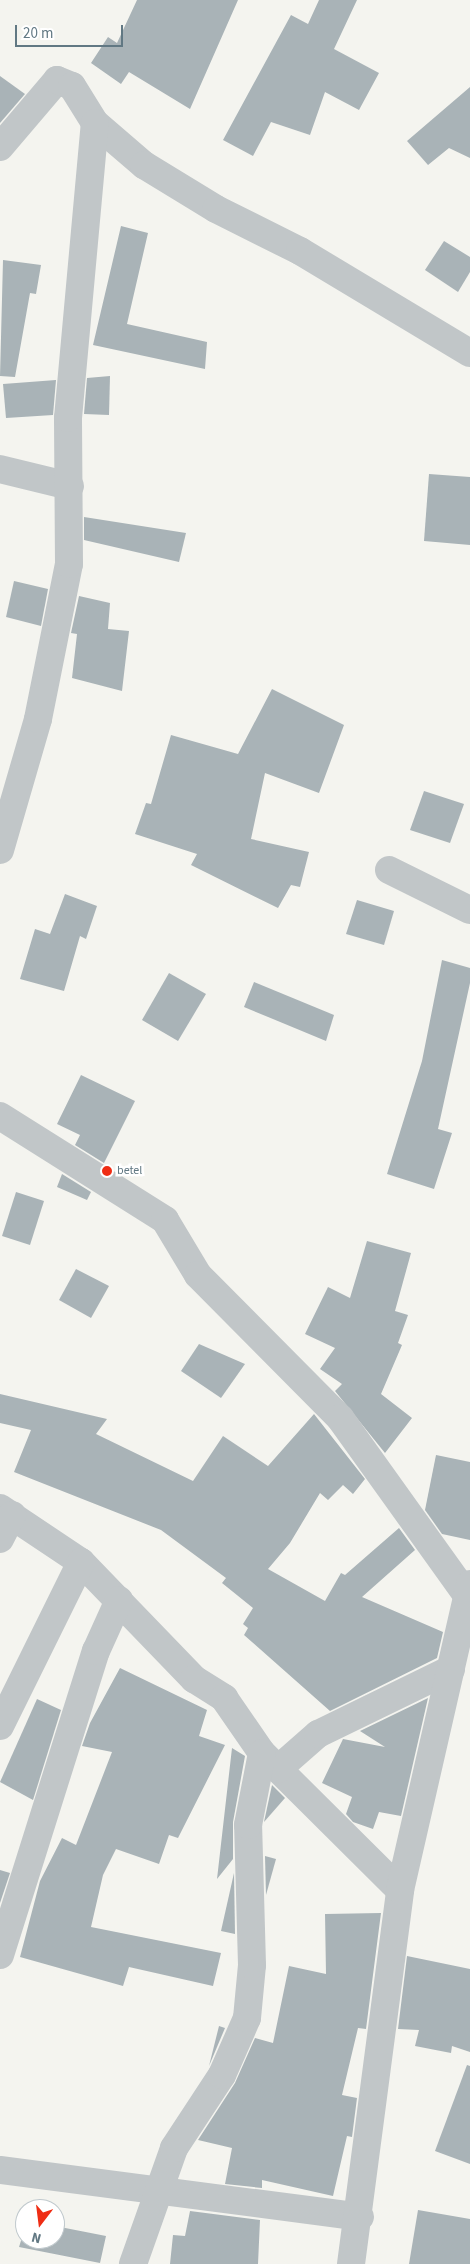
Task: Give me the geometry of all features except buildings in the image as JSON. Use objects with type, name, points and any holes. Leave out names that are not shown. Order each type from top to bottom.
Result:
[{"type":"street","points":[[0,148],[57,80],[72,86],[95,122],[174,184],[300,251],[470,354]]},
{"type":"street","points":[[0,850],[38,719],[69,564],[70,486],[68,418],[95,122]]},
{"type":"street","points":[[0,469],[70,486]]},
{"type":"street","points":[[390,870],[470,910]]},
{"type":"street","points":[[0,1116],[165,1220],[198,1275],[340,1418],[469,1591],[459,1655],[400,1890],[360,2217],[351,2264]]},
{"type":"street","points":[[0,1539],[6,1511],[81,1562],[194,1679],[224,1698],[270,1761],[400,1890]]},
{"type":"street","points":[[0,1726],[81,1562]]},
{"type":"street","points":[[0,1955],[96,1652],[119,1600]]},
{"type":"street","points":[[133,2264],[156,2189],[174,2148],[222,2075],[247,2018],[252,1965],[248,1825],[270,1761],[459,1655]]},
{"type":"street","points":[[0,2170],[360,2217]]},
{"type":"place","name":"betel","points":[[107,1171]]}]
